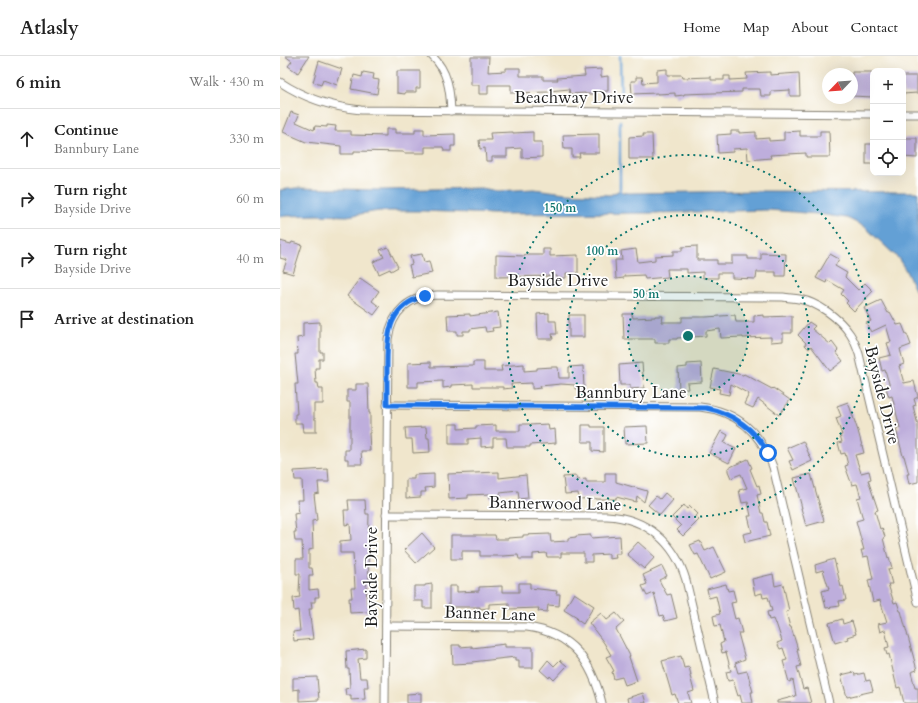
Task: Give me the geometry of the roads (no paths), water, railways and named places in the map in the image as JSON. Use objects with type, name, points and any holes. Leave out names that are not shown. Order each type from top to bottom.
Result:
[{"type":"street","points":[[432,56],[447,78],[450,92],[451,111]]},
{"type":"street","name":"Beachway Drive","points":[[280,82],[292,90],[323,103],[361,110],[870,114]]},
{"type":"street","points":[[906,114],[918,114]]},
{"type":"street","name":"Bayside Drive","points":[[385,703],[387,345],[390,328],[394,317],[404,306],[414,299],[425,296],[783,297],[800,299],[831,314],[851,336],[860,354],[918,602]]},
{"type":"street","name":"Bannbury Lane","points":[[387,405],[700,407],[720,411],[739,421],[754,434],[764,447],[773,467],[829,703]]},
{"type":"street","name":"Bannerwood Lane","points":[[386,515],[607,516],[627,519],[646,527],[668,544],[682,567],[715,703]]},
{"type":"street","name":"Banner Lane","points":[[386,626],[527,627],[548,631],[567,643],[583,657],[594,677],[602,703]]},
{"type":"water","points":[[296,188],[380,190],[482,188],[497,191],[534,189],[566,193],[610,195],[618,191],[629,193],[762,191],[918,192],[918,296],[898,258],[865,227],[847,218],[769,210],[654,213],[493,214],[379,211],[347,216],[318,215],[280,217],[280,190]]},
{"type":"waterway","points":[[620,56],[621,100]]},
{"type":"waterway","points":[[620,121],[620,195]]}]
